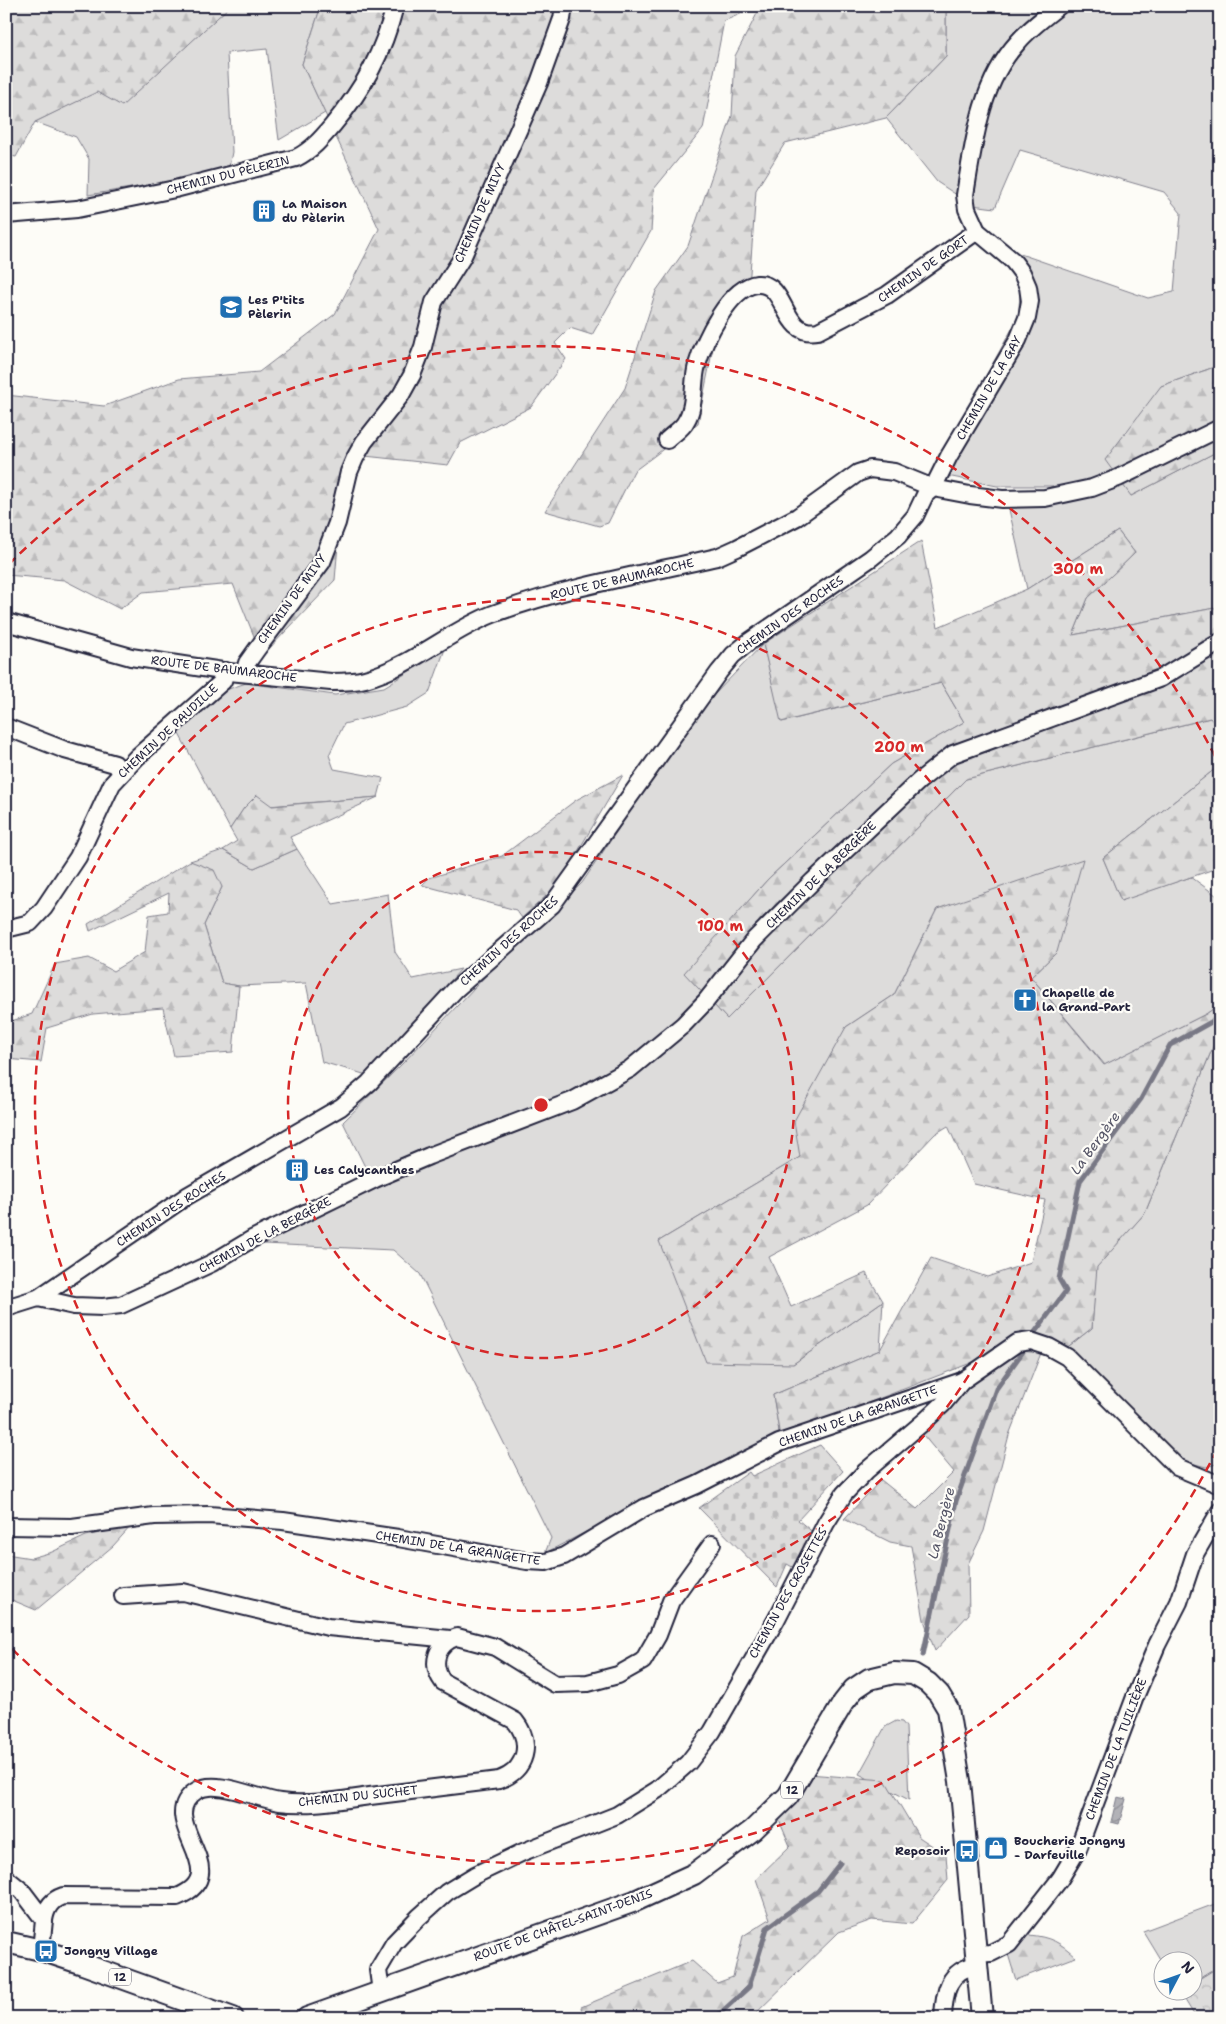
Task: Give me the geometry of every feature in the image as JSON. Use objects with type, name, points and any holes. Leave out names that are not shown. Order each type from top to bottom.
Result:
[{"type":"main road","name":"ROUTE DE CHÂTEL-SAINT-DENIS","points":[[307,2018],[334,2012],[381,1992],[635,1901],[694,1874],[753,1830],[788,1796],[843,1703],[854,1689],[869,1679],[894,1673],[913,1674],[928,1684],[939,1694],[948,1710],[960,1781],[982,2018]]},
{"type":"main road","name":"12","points":[[6,1942],[41,1950],[233,2018]]},
{"type":"street","name":"CHEMIN DU PÈLERIN","points":[[6,215],[77,209],[175,189],[276,164],[308,152],[347,108],[368,78],[388,31],[395,6]]},
{"type":"street","name":"CHEMIN DE MIVY","points":[[244,673],[247,663],[256,649],[322,562],[337,523],[349,472],[355,458],[364,442],[401,395],[412,375],[423,347],[434,302],[462,258],[539,83],[562,19],[564,6]]},
{"type":"street","name":"CHEMIN DE LA GAY","points":[[933,488],[949,456],[1018,340],[1027,318],[1030,301],[1028,287],[1022,274],[1013,261],[977,231],[967,209],[965,195],[975,138],[987,94],[998,70],[1018,42],[1059,6]]},
{"type":"street","name":"CHEMIN DE GORT","points":[[667,440],[686,423],[690,412],[697,365],[715,324],[736,295],[749,286],[757,284],[768,285],[774,290],[796,326],[810,333],[818,331],[887,295],[977,231]]},
{"type":"street","name":"ROUTE DE BAUMAROCHE","points":[[6,622],[131,657],[226,671],[331,682],[365,679],[395,667],[492,615],[540,598],[717,556],[737,548],[797,517],[858,473],[870,469],[894,472],[933,488],[1002,499],[1045,498],[1064,495],[1118,478],[1220,428]]},
{"type":"street","name":"CHEMIN DES ROCHES","points":[[6,1308],[38,1298],[187,1196],[341,1107],[369,1083],[455,990],[552,905],[718,672],[733,655],[750,641],[888,545],[914,516],[925,495],[933,488]]},
{"type":"street","name":"CHEMIN DE LA BERGÈRE","points":[[38,1298],[74,1306],[103,1307],[121,1305],[212,1263],[252,1239],[375,1179],[429,1156],[572,1101],[630,1068],[683,1025],[706,1001],[754,940],[919,781],[953,754],[1161,678],[1220,642]]},
{"type":"street","name":"CHEMIN DE PAUDILLE","points":[[6,929],[30,923],[44,908],[78,856],[112,784],[137,757],[223,681],[226,671]]},
{"type":"street","points":[[6,727],[65,750],[115,764],[122,773]]},
{"type":"street","name":"CHEMIN DES CROSETTES","points":[[381,1992],[378,1970],[394,1943],[447,1892],[475,1875],[523,1852],[617,1814],[657,1790],[688,1763],[712,1732],[776,1620],[826,1523],[844,1494],[866,1471],[938,1409],[962,1381],[1017,1343],[1031,1341],[1049,1347],[1066,1357],[1177,1467],[1220,1485]]},
{"type":"street","name":"CHEMIN DE LA GRANGETTE","points":[[6,1526],[72,1527],[154,1516],[218,1516],[283,1521],[398,1538],[527,1561],[546,1562],[564,1556],[644,1508],[697,1485],[779,1442],[962,1381]]},
{"type":"street","name":"CHEMIN DE LA TUILIÈRE","points":[[943,2018],[944,1998],[954,1976],[959,1970],[976,1960],[1009,1944],[1060,1879],[1078,1849],[1135,1697],[1157,1645],[1179,1602],[1195,1554],[1213,1520],[1220,1511]]},
{"type":"street","points":[[123,1596],[184,1592],[328,1627],[450,1639],[457,1637],[495,1647],[555,1684],[588,1683],[618,1676],[643,1660],[658,1635],[671,1601],[712,1544]]},
{"type":"street","name":"CHEMIN DU SUCHET","points":[[44,1920],[48,1906],[63,1896],[178,1897],[192,1889],[200,1876],[200,1862],[182,1817],[186,1802],[201,1788],[214,1786],[281,1802],[322,1802],[498,1780],[513,1774],[525,1754],[524,1736],[515,1722],[443,1682],[436,1670],[436,1657],[444,1644],[450,1639]]},
{"type":"street","points":[[6,1878],[22,1891],[44,1920],[41,1950]]},
{"type":"green space","points":[[6,6],[230,6],[122,106],[97,92],[35,122],[16,157],[6,155]]},
{"type":"green space","points":[[230,6],[321,6],[302,64],[325,113],[279,140],[267,49],[227,53],[232,152],[229,167],[186,179],[88,195],[89,159],[76,137],[35,122],[97,91],[122,105]]},
{"type":"green space","points":[[321,6],[759,6],[724,21],[703,129],[654,189],[651,231],[592,335],[570,328],[555,343],[566,359],[531,407],[460,443],[448,465],[365,456],[341,509],[335,580],[262,656],[233,584],[143,592],[120,609],[64,580],[6,575],[6,395],[104,406],[179,379],[259,372],[335,314],[379,229],[302,64]]},
{"type":"green space","points":[[761,6],[946,6],[946,56],[886,118],[785,143],[756,190],[749,287],[719,317],[698,423],[634,471],[608,523],[599,526],[545,511],[625,388],[656,291],[688,246],[732,116],[735,56]]},
{"type":"green space","points":[[946,6],[1220,6],[1220,365],[1161,386],[1131,496],[1220,450],[1220,607],[1073,635],[1088,598],[1135,553],[1118,531],[1027,589],[1008,505],[1053,486],[997,486],[932,473],[1018,318],[1021,284],[1003,248],[1148,298],[1174,292],[1181,213],[1164,192],[1020,150],[995,208],[972,205],[937,182],[886,118],[946,56]]},
{"type":"green space","points":[[1220,365],[1220,450],[1131,496],[1105,460],[1161,386]]},
{"type":"green space","points":[[1118,531],[1135,553],[1088,598],[1073,635],[1220,607],[1220,729],[1210,718],[966,779],[727,1019],[684,973],[768,879],[891,764],[964,722],[941,683],[781,722],[763,644],[921,541],[938,627],[1027,589]]},
{"type":"green space","points":[[763,644],[782,722],[941,683],[964,722],[891,764],[768,879],[685,973],[727,1019],[966,779],[1210,718],[1220,729],[1220,765],[1103,858],[1121,900],[1191,877],[1220,898],[1220,1004],[1206,1014],[1105,1065],[1031,977],[1057,952],[937,909],[894,995],[846,1027],[800,1157],[659,1241],[793,1364],[883,1301],[880,1350],[773,1395],[780,1437],[644,1502],[545,1553],[551,1538],[420,1274],[393,1250],[264,1244],[254,1236],[369,1175],[343,1122],[403,1063],[494,967],[582,883],[660,767],[712,697]]},
{"type":"green space","points":[[445,649],[429,693],[407,707],[344,724],[329,755],[334,769],[383,778],[378,797],[244,808],[230,829],[178,732],[217,693],[246,683],[335,695],[384,687]]},
{"type":"green space","points":[[1220,765],[1220,867],[1121,901],[1103,858]]},
{"type":"green space","points":[[623,775],[558,885],[522,918],[516,910],[422,885],[429,878],[502,856],[576,800]]},
{"type":"green space","points":[[257,795],[272,806],[378,797],[290,837],[297,849],[254,868],[223,850],[237,841],[230,829],[244,808]]},
{"type":"green space","points":[[297,849],[333,904],[388,894],[395,952],[413,979],[461,969],[367,1075],[322,1062],[306,983],[239,986],[222,983],[204,925],[222,887],[190,861],[223,850],[254,868]]},
{"type":"green space","points":[[1083,859],[1057,952],[1031,977],[1104,1065],[1206,1014],[1220,1004],[1220,1038],[1215,1042],[1145,1213],[1097,1267],[1092,1328],[1065,1349],[1017,1338],[976,1361],[780,1437],[773,1395],[880,1350],[931,1258],[987,1277],[1031,1262],[1045,1200],[974,1184],[948,1126],[935,1134],[867,1205],[769,1257],[791,1307],[866,1273],[883,1301],[793,1364],[706,1362],[659,1241],[800,1157],[794,1121],[846,1027],[894,995],[937,909]]},
{"type":"green space","points":[[190,861],[214,870],[222,887],[204,925],[222,983],[239,986],[233,1052],[174,1056],[163,1008],[93,1014],[47,1028],[41,1062],[6,1059],[6,1023],[32,1014],[55,964],[89,958],[113,971],[145,952],[149,915],[168,912],[169,893],[90,931],[88,924]]},
{"type":"green space","points":[[1220,1038],[1220,1463],[1206,1467],[1180,1460],[1065,1349],[1092,1328],[1096,1267],[1145,1213],[1215,1042]]},
{"type":"green space","points":[[1020,1351],[1041,1353],[1009,1435],[984,1531],[968,1564],[969,1614],[935,1651],[924,1620],[911,1546],[890,1542],[844,1519],[881,1480],[917,1509],[954,1472],[923,1435],[966,1387]]},
{"type":"green space","points":[[820,1445],[843,1471],[798,1520],[815,1534],[796,1569],[787,1564],[777,1587],[699,1508],[749,1472],[752,1476]]},
{"type":"green space","points":[[131,1526],[113,1546],[36,1610],[12,1600],[6,1605],[6,1554],[31,1558],[52,1552],[86,1536]]},
{"type":"green space","points":[[896,1721],[902,1722],[906,1727],[909,1800],[859,1774],[885,1727]]},
{"type":"green space","points":[[808,1774],[885,1780],[919,1837],[946,1855],[948,1880],[912,1924],[872,1920],[839,1932],[751,2018],[583,2018],[581,2007],[692,1961],[717,1983],[733,1977],[743,1936],[770,1919],[756,1879],[790,1846],[776,1813]]},
{"type":"green space","points":[[1220,1902],[1220,1966],[1204,1976],[1204,1952],[1156,1952],[1143,1931]]},
{"type":"green space","points":[[1029,1935],[1054,1941],[1076,1957],[1016,1980],[1007,1951],[1016,1941]]},
{"type":"green space","points":[[1220,1966],[1220,2018],[1196,2018],[1186,2002],[1204,2002],[1204,1976]]},
{"type":"water","points":[[1117,1797],[1126,1799],[1119,1824],[1111,1822]]},
{"type":"waterway","name":"La Bergère","points":[[1032,1336],[1066,1291],[1059,1279],[1080,1181],[1141,1099],[1170,1045],[1220,1017]]},
{"type":"waterway","name":"La Bergère","points":[[923,1655],[956,1501],[996,1389],[1024,1350]]},
{"type":"waterway","name":"La Bergère","points":[[715,2018],[749,1987],[767,1928],[818,1891],[840,1863]]},
{"type":"place","name":"La Maison du Pèlerin","points":[[264,211]]},
{"type":"place","name":"Les P'tits Pèlerin","points":[[231,307]]},
{"type":"place","name":"Chapelle de la Grand-Part","points":[[1025,1000]]},
{"type":"place","name":"Les Calycanthes","points":[[297,1170]]},
{"type":"place","name":"Boucherie Jongny - Darfeuille","points":[[996,1848]]},
{"type":"place","name":"Reposoir","points":[[967,1851]]},
{"type":"place","name":"Jongny Village","points":[[46,1951]]}]
